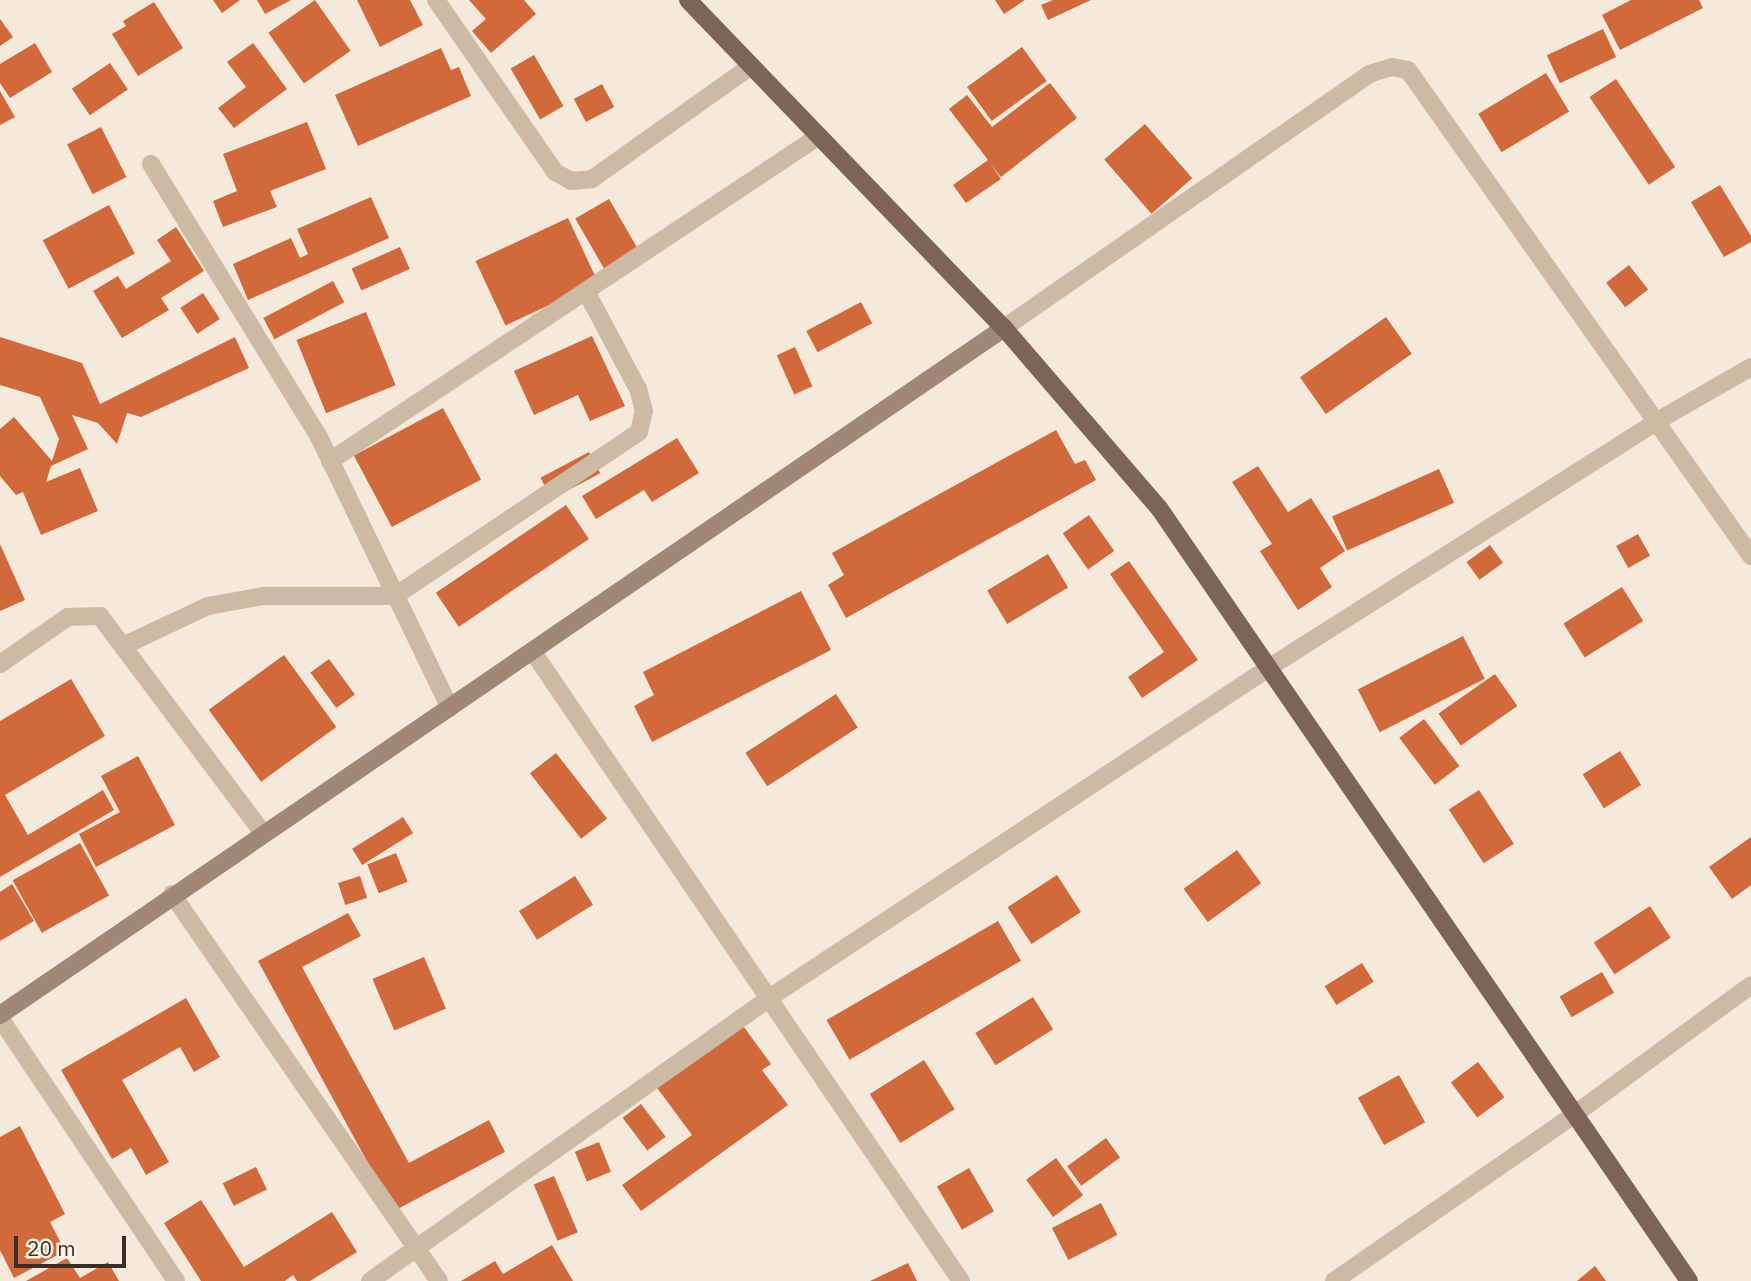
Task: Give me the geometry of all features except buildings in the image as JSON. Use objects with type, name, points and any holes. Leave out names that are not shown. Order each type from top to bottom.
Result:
[{"type":"main road","points":[[688,0],[1004,328],[1159,508],[1689,1281]]},
{"type":"main road","points":[[0,1017],[172,894],[533,652],[1004,328]]},
{"type":"street","points":[[436,0],[555,172],[571,180],[592,179],[751,66]]},
{"type":"street","points":[[1004,328],[1368,74],[1392,67],[1408,70],[1659,420],[1751,556]]},
{"type":"street","points":[[330,461],[819,136]]},
{"type":"street","points":[[152,164],[330,461],[450,708]]},
{"type":"street","points":[[123,646],[208,606],[263,596],[395,596],[639,432],[644,411],[638,389],[586,291]]},
{"type":"street","points":[[370,1281],[769,998],[1270,667],[1659,420],[1751,367]]},
{"type":"street","points":[[0,664],[68,617],[100,616],[263,833]]},
{"type":"street","points":[[533,652],[961,1281]]},
{"type":"street","points":[[172,894],[439,1281]]},
{"type":"street","points":[[1334,1281],[1575,1114],[1751,985]]},
{"type":"street","points":[[0,1017],[176,1281]]}]
